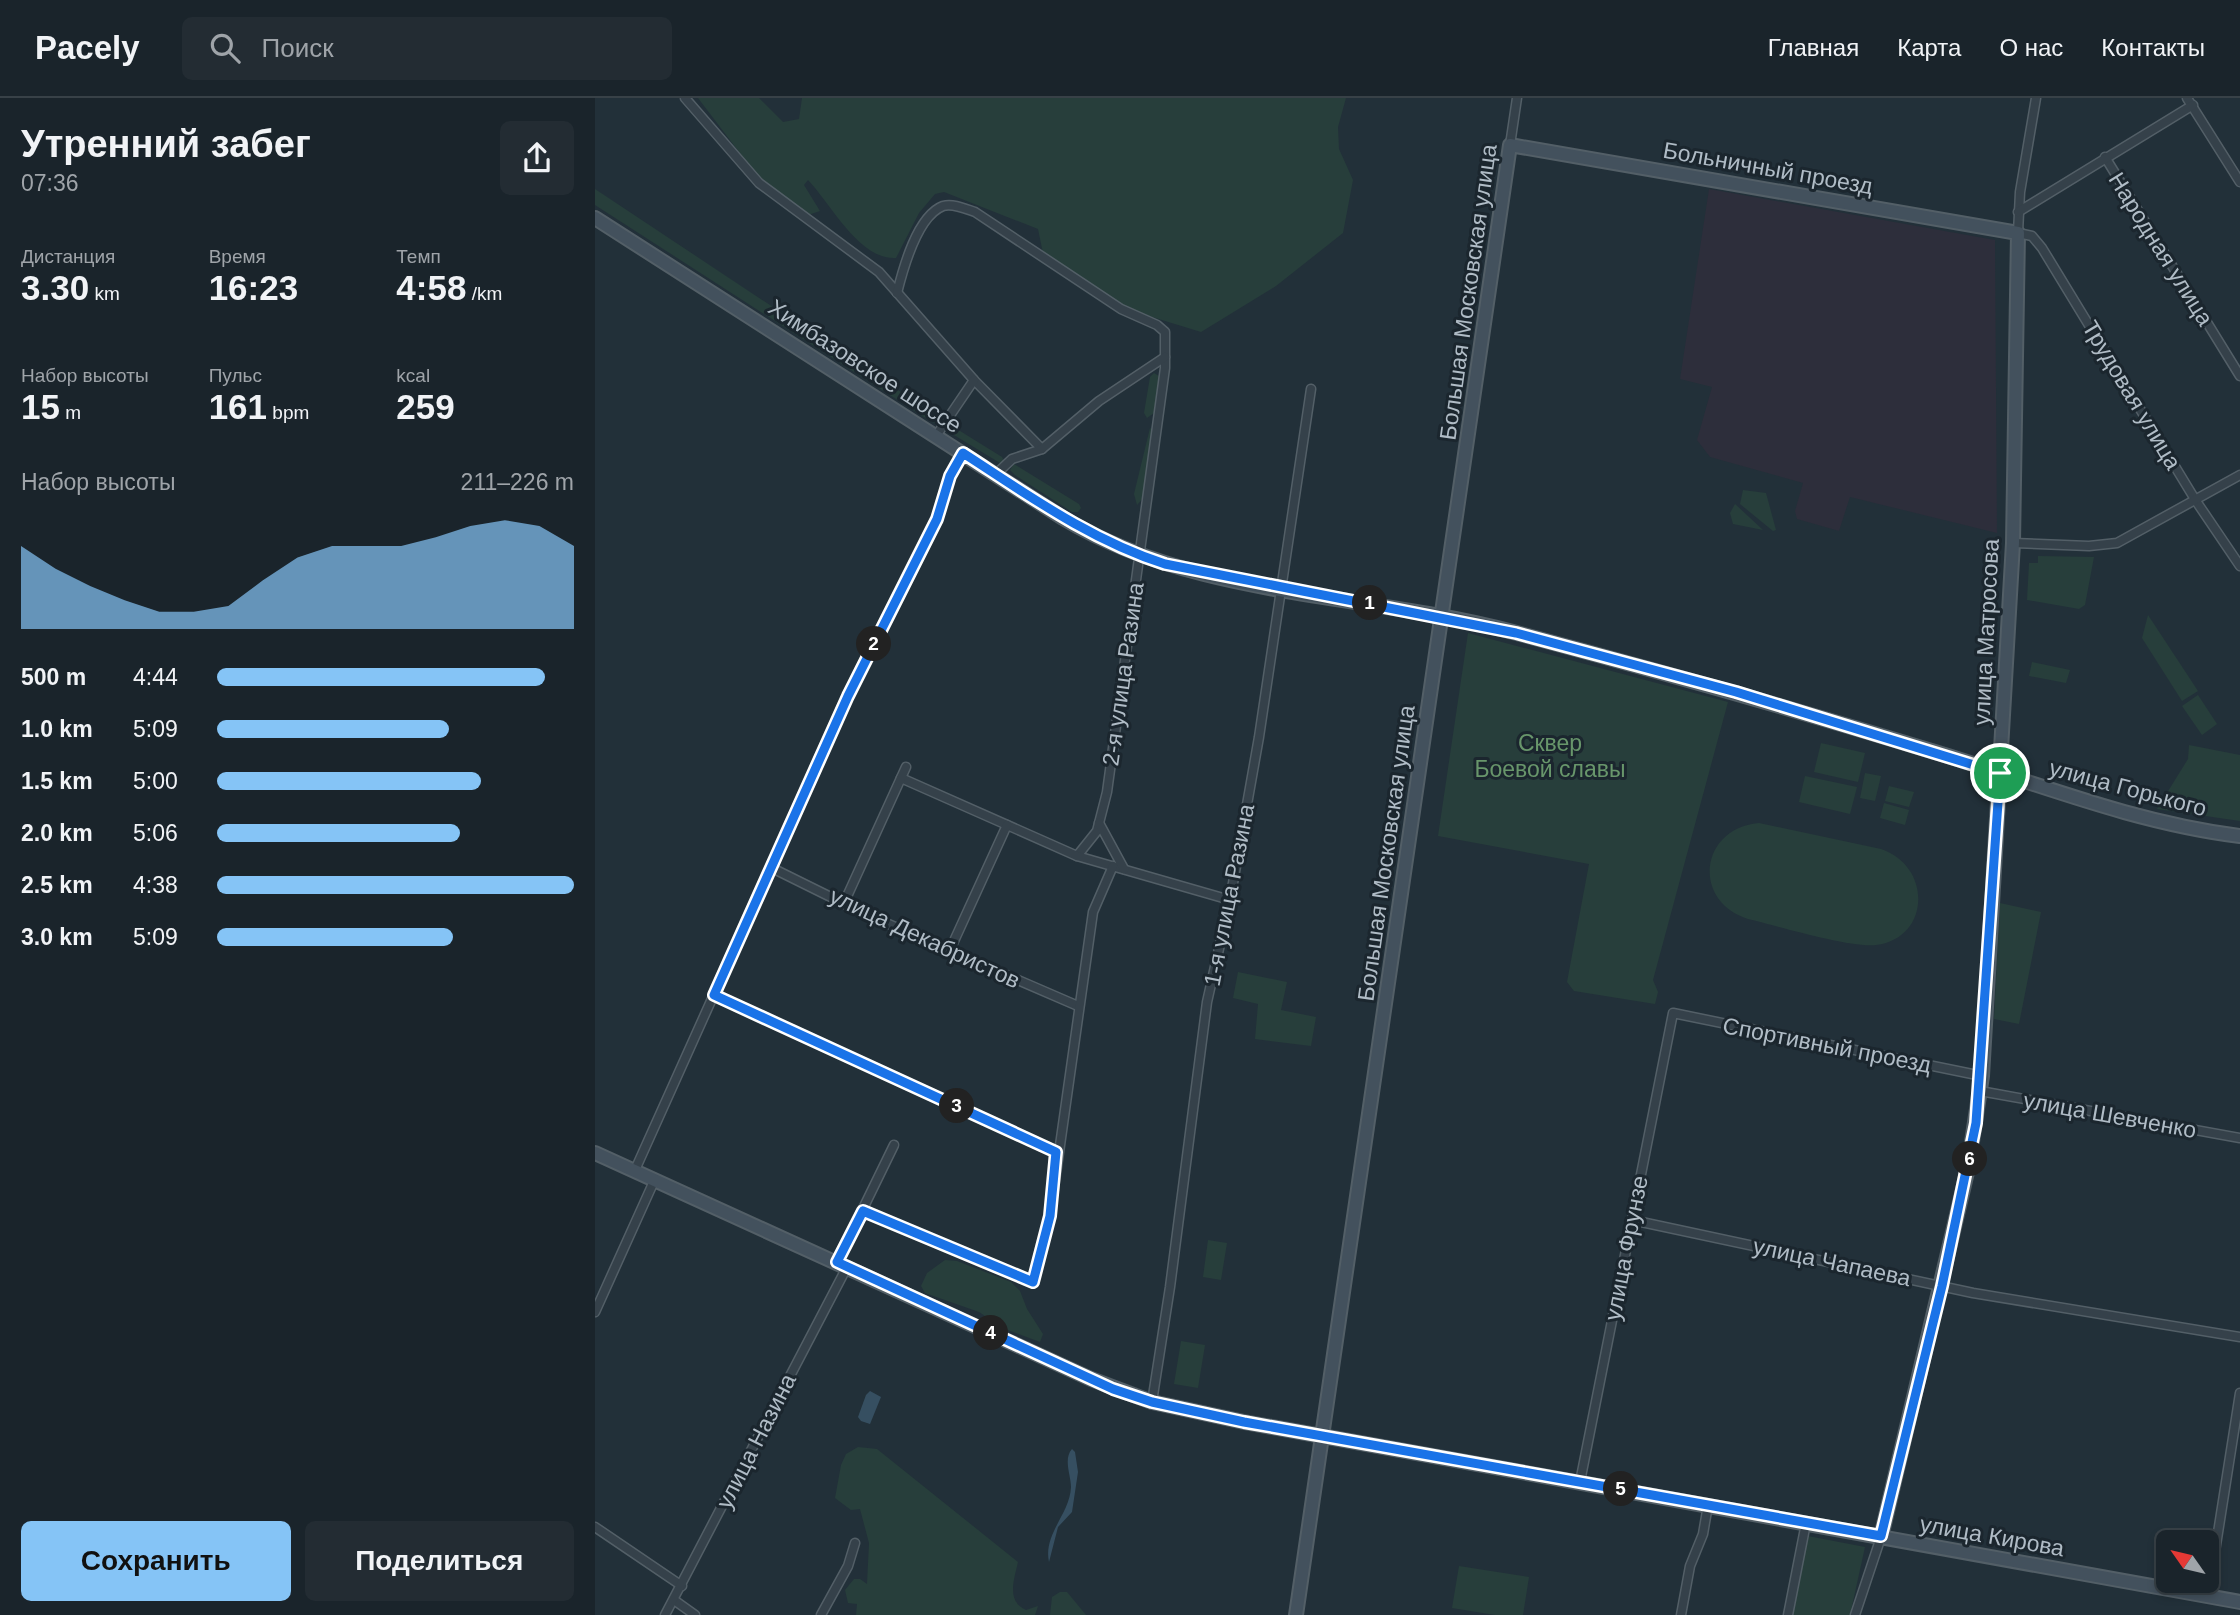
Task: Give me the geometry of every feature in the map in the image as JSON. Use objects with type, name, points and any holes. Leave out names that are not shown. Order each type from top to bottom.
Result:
[{"type":"street","points":[[685,98],[759,183],[871,266],[974,380],[1042,449]]},
{"type":"street","name":"Большая Московская улица","points":[[1296,1615],[1517,98]]},
{"type":"street","name":"улица Матросова","points":[[1855,1615],[1881,1536],[1942,1286],[1968,1168],[1982,1076],[2013,543],[2018,212],[2036,98]]},
{"type":"street","points":[[2018,212],[2190,102],[2240,182]]},
{"type":"street","name":"Больничный проезд","points":[[1510,145],[2018,233]]},
{"type":"street","name":"Народная улица","points":[[2105,157],[2240,376]]},
{"type":"street","points":[[897,293],[904,265],[918,233],[932,214],[944,206],[955,205],[975,212],[1121,309],[1157,325],[1165,332],[1165,357],[1099,401],[1042,449],[1012,459],[996,474]]},
{"type":"street","name":"Химбазовское шоссе","points":[[595,218],[1085,531],[1139,556],[1185,569],[1441,616]]},
{"type":"street","name":"Трудовая улица","points":[[2018,233],[2032,236],[2042,248],[2196,501],[2240,566]]},
{"type":"street","name":"2-я улица Разина","points":[[1077,856],[1097,831],[1115,745],[1165,357]]},
{"type":"street","points":[[936,436],[974,380]]},
{"type":"street","name":"1-я улица Разина","points":[[1152,1402],[1172,1273],[1207,1002],[1230,900],[1311,389]]},
{"type":"street","points":[[635,1170],[848,696],[937,519],[950,476],[963,453]]},
{"type":"street","points":[[2013,543],[2104,546],[2131,537],[2240,475]]},
{"type":"street","name":"улица Горького","points":[[1441,616],[1670,674],[2153,821],[2240,836]]},
{"type":"street","points":[[844,903],[906,766]]},
{"type":"street","points":[[901,778],[1077,856],[1230,900]]},
{"type":"street","points":[[1099,823],[1123,869]]},
{"type":"street","points":[[949,952],[1007,825]]},
{"type":"street","points":[[863,1211],[1033,1282],[1050,1216],[1056,1152],[1093,912],[1113,866]]},
{"type":"street","name":"улица Декабристов","points":[[772,868],[949,952],[1078,1006]]},
{"type":"street","points":[[714,995],[1056,1152]]},
{"type":"street","name":"Спортивный проезд","points":[[1673,1013],[1982,1076]]},
{"type":"street","name":"улица Фрунзе","points":[[1580,1482],[1673,1013]]},
{"type":"street","name":"улица Шевченко","points":[[1980,1091],[2240,1138]]},
{"type":"street","name":"улица Назина","points":[[666,1615],[842,1265],[863,1211],[894,1145]]},
{"type":"street","name":"улица Кирова","points":[[595,1153],[1091,1379],[1152,1402],[1323,1436],[2240,1602]]},
{"type":"street","points":[[595,1312],[655,1179]]},
{"type":"street","name":"улица Чапаева","points":[[1632,1220],[1942,1286],[2240,1337]]},
{"type":"street","points":[[2209,1596],[2240,1393]]},
{"type":"street","points":[[1681,1615],[1690,1566],[1703,1534],[1708,1505]]},
{"type":"street","points":[[1788,1615],[1806,1523]]},
{"type":"street","points":[[595,1527],[682,1586]]},
{"type":"street","points":[[821,1615],[844,1574],[855,1543]]},
{"type":"street","points":[[674,1600],[695,1615]]},
{"type":"shaded area","points":[[1709,189],[1995,240],[1997,533],[1850,497],[1839,531],[1797,519],[1795,511],[1803,483],[1710,457],[1697,440],[1712,387],[1680,379]]},
{"type":"shaded area","points":[[870,1391],[881,1397],[870,1424],[858,1417]]},
{"type":"shaded area","points":[[1072,1449],[1075,1452],[1078,1472],[1072,1512],[1058,1527],[1049,1562],[1050,1542],[1070,1497],[1068,1462]]},
{"type":"green space","points":[[698,98],[759,98],[783,122],[799,119],[802,98],[1346,98],[1338,127],[1339,149],[1353,180],[1343,233],[1276,286],[1201,332],[1126,309],[1043,253],[1038,229],[944,192],[935,194],[919,213],[896,258],[870,250],[847,229],[808,180],[804,185],[820,211],[808,215],[755,173]]},
{"type":"green space","points":[[595,189],[943,420],[943,423],[938,425],[924,417],[595,205]]},
{"type":"green space","points":[[1154,373],[1159,376],[1154,413],[1147,418],[1144,413],[1150,377]]},
{"type":"green space","points":[[952,426],[1002,457],[1004,461],[1000,463],[949,432]]},
{"type":"green space","points":[[1150,428],[1153,430],[1145,496],[1137,505],[1134,494]]},
{"type":"green space","points":[[1014,464],[1079,504],[1081,508],[1078,512],[1072,512],[1015,475],[1010,470]]},
{"type":"green space","points":[[1743,490],[1766,493],[1776,530],[1773,531],[1740,504]]},
{"type":"green space","points":[[1735,504],[1763,530],[1733,524],[1730,513]]},
{"type":"green space","points":[[2038,556],[2094,557],[2085,605],[2079,609],[2027,600],[2029,563],[2038,563]]},
{"type":"green space","points":[[2148,615],[2198,691],[2182,701],[2142,638]]},
{"type":"green space","name":"Сквер Боевой славы","points":[[1468,633],[1728,702],[1653,980],[1658,992],[1655,1004],[1574,991],[1567,982],[1589,864],[1438,836]]},
{"type":"green space","points":[[2032,662],[2070,670],[2066,683],[2029,676]]},
{"type":"green space","points":[[2198,695],[2217,724],[2202,735],[2182,706]]},
{"type":"green space","points":[[1821,743],[1865,753],[1858,782],[1814,772]]},
{"type":"green space","points":[[2189,745],[2240,755],[2240,821],[2157,809],[2188,759]]},
{"type":"green space","points":[[1865,773],[1881,776],[1875,801],[1860,798]]},
{"type":"green space","points":[[1805,776],[1857,787],[1850,814],[1799,802]]},
{"type":"green space","points":[[1889,786],[1914,792],[1909,807],[1885,801]]},
{"type":"green space","points":[[1884,803],[1909,810],[1905,825],[1880,818]]},
{"type":"green space","points":[[1759,823],[1881,849],[1898,858],[1909,870],[1916,885],[1918,901],[1915,916],[1907,929],[1894,940],[1864,945],[1832,940],[1748,919],[1730,910],[1717,897],[1711,882],[1710,866],[1715,851],[1724,838],[1739,828]]},
{"type":"green space","points":[[2000,903],[2041,912],[2019,1024],[1994,1019]]},
{"type":"green space","points":[[1238,972],[1287,982],[1281,1010],[1316,1017],[1311,1046],[1255,1039],[1258,1004],[1233,998]]},
{"type":"green space","points":[[1208,1240],[1227,1243],[1221,1280],[1203,1277]]},
{"type":"green space","points":[[945,1260],[957,1261],[1011,1282],[1020,1291],[1027,1309],[1043,1334],[1040,1342],[1005,1329],[979,1312],[925,1293],[921,1286],[927,1273]]},
{"type":"green space","points":[[1181,1341],[1205,1345],[1198,1388],[1174,1384]]},
{"type":"green space","points":[[858,1447],[877,1449],[1018,1562],[1013,1583],[1014,1596],[1026,1610],[1038,1606],[1035,1615],[856,1615],[857,1604],[848,1603],[845,1590],[854,1579],[860,1579],[867,1584],[869,1543],[860,1509],[851,1510],[835,1498],[841,1465],[846,1454]]},
{"type":"green space","points":[[1808,1536],[1865,1547],[1850,1615],[1793,1615]]},
{"type":"green space","points":[[1459,1566],[1529,1577],[1523,1615],[1495,1615],[1452,1608]]},
{"type":"green space","points":[[1060,1592],[1067,1592],[1086,1615],[1050,1615],[1052,1597]]},
{"type":"route","points":[[963,453],[1085,531],[1139,556],[1222,577],[1441,616],[1516,633],[1736,692],[2000,773],[1982,1076],[1976,1123],[1942,1286],[1881,1536],[1244,1422],[1152,1402],[1113,1389],[837,1262],[863,1211],[1033,1282],[1050,1216],[1056,1152],[714,995],[848,696],[937,519],[950,476],[963,453]]}]
